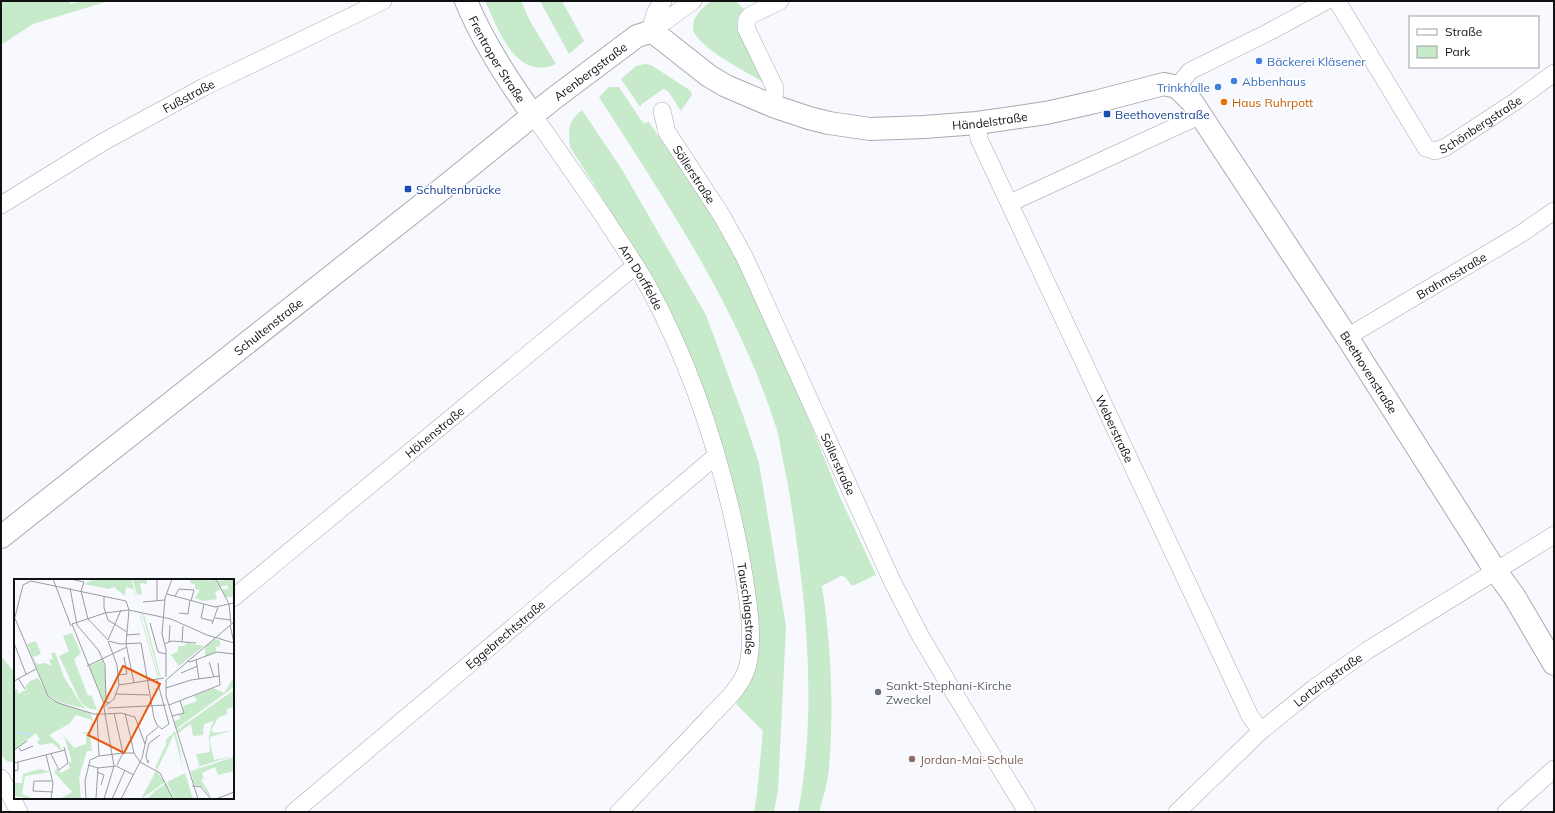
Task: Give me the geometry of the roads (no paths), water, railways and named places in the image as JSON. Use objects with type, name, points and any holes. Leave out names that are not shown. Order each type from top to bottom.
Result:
[{"type":"street","name":"Fußstraße","points":[[1,205],[103,142],[204,87],[383,1]]},
{"type":"street","name":"Frentroper Straße","points":[[466,1],[494,58],[513,88],[533,115]]},
{"type":"street","points":[[650,32],[654,13],[663,1]]},
{"type":"street","name":"Arenbergstraße","points":[[533,115],[637,36],[650,32],[693,1]]},
{"type":"street","points":[[773,106],[775,88],[746,28],[747,19],[751,15],[780,1]]},
{"type":"street","points":[[1177,87],[1190,71],[1269,32],[1326,1]]},
{"type":"street","name":"Schönbergstraße","points":[[1337,1],[1426,148],[1435,150],[1446,146],[1516,101],[1554,73]]},
{"type":"street","name":"Händelstraße","points":[[650,32],[709,76],[726,86],[773,106],[829,123],[870,129],[924,128],[977,123],[1046,113],[1164,84],[1177,87]]},
{"type":"street","name":"Beethovenstraße","points":[[1177,87],[1192,102],[1201,115],[1347,337],[1495,570],[1514,596],[1554,664]]},
{"type":"street","name":"Söllerstraße","points":[[662,111],[667,132],[722,216],[745,258],[896,588],[921,637],[1027,812]]},
{"type":"street","name":"Am Dorffelde","points":[[533,115],[562,155],[635,266],[666,321],[694,387],[716,456]]},
{"type":"street","name":"Schultenstraße","points":[[1,537],[442,189],[533,115]]},
{"type":"street","points":[[1010,203],[1201,115]]},
{"type":"street","name":"Weberstraße","points":[[977,123],[979,138],[1250,716],[1261,731]]},
{"type":"street","name":"Brahmsstraße","points":[[1347,337],[1519,235],[1554,211]]},
{"type":"street","name":"Höhenstraße","points":[[234,597],[635,266]]},
{"type":"street","name":"Eggebrechtstraße","points":[[294,812],[716,456]]},
{"type":"street","name":"Tauschlagstraße","points":[[620,812],[736,688],[743,678],[747,667],[750,644],[746,584],[735,528],[716,456]]},
{"type":"street","name":"Lortzingstraße","points":[[1177,812],[1261,731],[1314,688],[1368,650],[1495,570],[1554,535]]},
{"type":"street","points":[[1506,812],[1554,769]]},
{"type":"street","points":[[6,782],[19,812]]},
{"type":"place","name":"Bäckerei Kläsener","points":[[1259,61]]},
{"type":"place","name":"Abbenhaus","points":[[1234,81]]},
{"type":"place","name":"Trinkhalle","points":[[1218,87]]},
{"type":"place","name":"Haus Ruhrpott","points":[[1224,102]]},
{"type":"place","name":"Beethovenstraße","points":[[1107,114]]},
{"type":"place","name":"Schultenbrücke","points":[[408,189]]},
{"type":"place","name":"Sankt-Stephani-Kirche Zweckel","points":[[878,692]]},
{"type":"place","name":"Jordan-Mai-Schule","points":[[912,759]]}]
